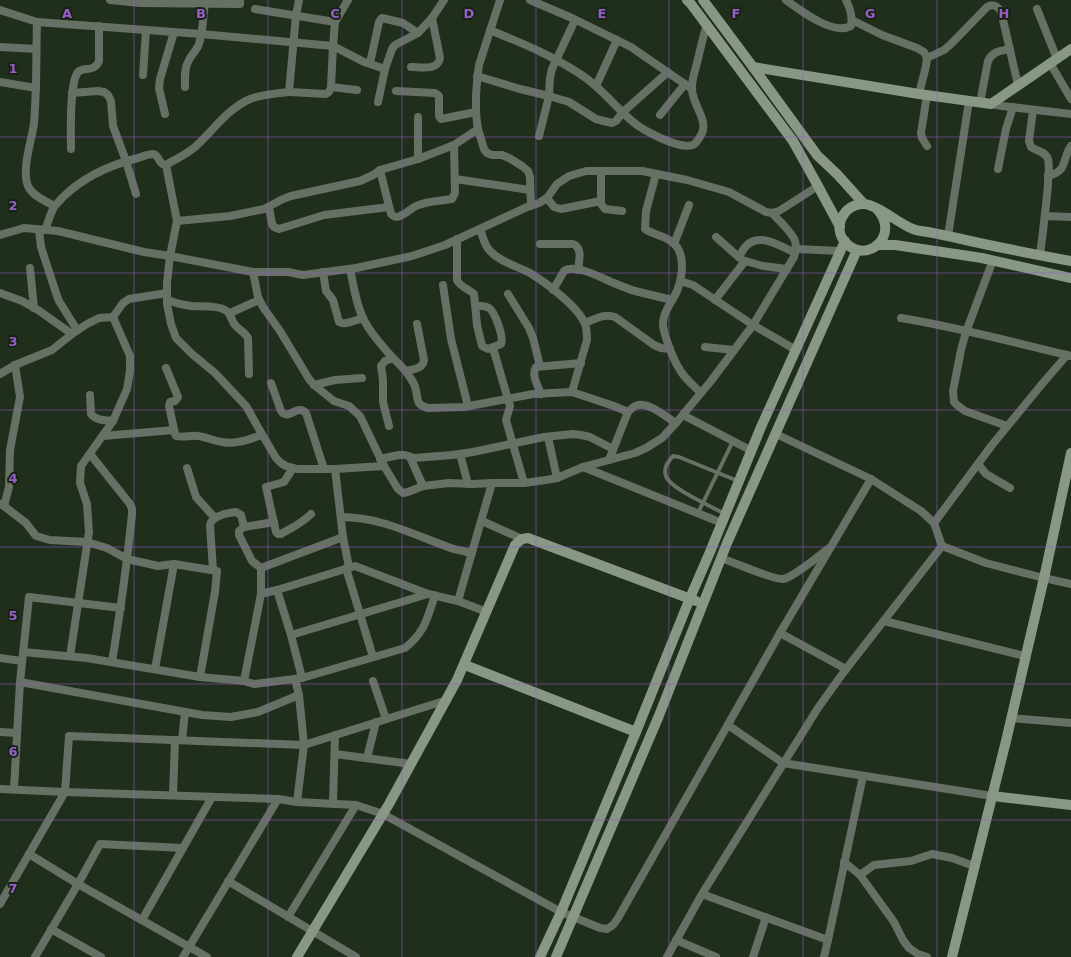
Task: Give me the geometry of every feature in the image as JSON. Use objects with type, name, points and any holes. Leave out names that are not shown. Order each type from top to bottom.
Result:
[{"type":"main road","points":[[687,0],[707,24],[792,141],[840,228]]},
{"type":"main road","points":[[703,0],[817,154],[864,204]]},
{"type":"main road","points":[[753,67],[991,104],[1071,49]]},
{"type":"main road","points":[[542,956],[752,451],[843,246],[840,228],[844,213],[849,208],[864,204],[873,206],[912,229],[1071,261]]},
{"type":"main road","points":[[843,246],[850,246],[857,250],[870,249],[882,240],[885,234],[885,220],[877,209]]},
{"type":"main road","points":[[877,245],[895,245],[982,258],[1071,278]]},
{"type":"main road","points":[[556,957],[655,724],[721,558],[857,250]]},
{"type":"main road","points":[[952,957],[1011,718],[1069,470],[1071,453]]},
{"type":"main road","points":[[297,957],[383,814],[447,700],[464,665],[515,544],[522,539],[528,538],[703,603]]},
{"type":"main road","points":[[464,665],[636,732]]},
{"type":"main road","points":[[992,796],[1071,805]]},
{"type":"street","points":[[110,0],[140,3],[190,2],[240,4],[240,0]]},
{"type":"street","points":[[290,92],[293,43],[299,0]]},
{"type":"street","points":[[166,165],[195,147],[232,110],[252,98],[290,92],[326,94],[329,92],[331,87],[335,22],[348,0]]},
{"type":"street","points":[[378,102],[385,68],[392,49],[418,33],[432,18],[444,0]]},
{"type":"street","points":[[500,0],[479,65],[477,76],[476,116],[478,129],[484,149],[487,153],[492,155],[502,155],[509,158],[528,171],[530,177],[531,206]]},
{"type":"street","points":[[490,30],[545,53],[588,78],[633,122],[662,139],[687,145],[693,145],[697,142],[703,131],[704,125],[703,119],[688,87],[631,47],[530,0]]},
{"type":"street","points":[[786,0],[807,15],[832,27],[840,29],[851,26],[852,20],[850,8],[846,0]]},
{"type":"street","points":[[185,87],[185,70],[189,59],[198,46],[205,3]]},
{"type":"street","points":[[927,58],[944,50],[987,7],[994,5],[998,7],[1001,12],[1018,85]]},
{"type":"street","points":[[255,9],[335,22]]},
{"type":"street","points":[[1037,9],[1054,61],[1071,99]]},
{"type":"street","points":[[0,10],[37,22],[201,34],[333,46],[364,62],[385,68]]},
{"type":"street","points":[[370,63],[379,22],[382,18],[403,23],[418,33]]},
{"type":"street","points":[[411,67],[433,67],[440,61],[432,18]]},
{"type":"street","points":[[539,136],[549,96],[550,78],[556,59],[575,20]]},
{"type":"street","points":[[852,20],[882,35],[924,52],[927,58],[921,132],[922,138],[927,146]]},
{"type":"street","points":[[37,22],[34,124],[27,162],[26,180],[29,188],[35,195],[54,206]]},
{"type":"street","points":[[660,115],[688,87],[693,76],[707,24]]},
{"type":"street","points":[[72,149],[72,93],[78,72],[94,68],[97,65],[99,26]]},
{"type":"street","points":[[144,75],[146,30]]},
{"type":"street","points":[[164,114],[160,79],[174,32]]},
{"type":"street","points":[[596,86],[617,40]]},
{"type":"street","points":[[0,47],[36,49]]},
{"type":"street","points":[[980,103],[990,57],[995,52],[1010,49]]},
{"type":"street","points":[[477,76],[569,102],[596,119],[612,123],[616,121],[623,112],[668,72]]},
{"type":"street","points":[[0,82],[36,88]]},
{"type":"street","points":[[331,87],[357,90]]},
{"type":"street","points":[[396,91],[437,94],[439,96],[438,116],[441,120],[476,112]]},
{"type":"street","points":[[72,93],[104,92],[108,95],[113,126],[136,194]]},
{"type":"street","points":[[948,236],[969,101]]},
{"type":"street","points":[[991,104],[1013,108],[1071,114]]},
{"type":"street","points":[[998,169],[1006,129],[1013,108]]},
{"type":"street","points":[[1033,110],[1029,141],[1031,147],[1042,152],[1048,159],[1049,168],[1040,255]]},
{"type":"street","points":[[418,117],[418,159]]},
{"type":"street","points":[[177,221],[230,216],[264,209],[291,196],[360,181],[380,170],[418,159],[454,145],[478,129]]},
{"type":"street","points":[[380,170],[391,214],[394,216],[397,217],[402,215],[420,204],[452,199],[455,193],[454,145]]},
{"type":"street","points":[[1048,176],[1059,171],[1071,146]]},
{"type":"street","points":[[75,332],[57,296],[41,247],[42,230],[54,206],[90,176],[126,161],[154,154],[162,164],[166,165]]},
{"type":"street","points":[[166,165],[177,221],[170,256],[167,297],[171,324],[176,338],[236,394],[246,406],[281,464],[297,469],[334,469],[382,462],[399,454],[414,458],[460,454],[513,443],[573,434],[590,437],[613,449]]},
{"type":"street","points":[[0,235],[24,228],[58,231],[144,252],[253,272],[288,272],[303,275],[350,269],[412,256],[445,245],[547,198],[557,184],[569,176],[586,171],[642,171],[687,180],[729,192],[766,212],[772,213],[779,211],[818,186]]},
{"type":"street","points":[[601,171],[601,204],[605,209],[622,211]]},
{"type":"street","points":[[656,174],[646,211],[645,229],[674,244],[680,254],[682,266],[677,291],[664,314],[663,331],[680,371],[701,393]]},
{"type":"street","points":[[455,179],[530,190]]},
{"type":"street","points":[[547,198],[554,207],[561,209],[601,201]]},
{"type":"street","points":[[674,244],[689,204]]},
{"type":"street","points":[[269,207],[272,224],[274,227],[279,228],[324,215],[389,207]]},
{"type":"street","points":[[253,272],[263,307],[314,385],[334,401],[349,406],[360,416],[382,462],[400,492],[408,492],[423,486],[449,484],[524,484],[557,478],[583,467],[635,453],[662,438],[683,416],[752,325],[794,257],[795,241],[791,234],[772,213]]},
{"type":"street","points":[[1045,216],[1071,217]]},
{"type":"street","points":[[480,229],[485,244],[494,255],[531,274],[554,290],[579,313],[585,323],[587,340],[572,392]]},
{"type":"street","points":[[716,237],[742,259],[763,266],[787,269]]},
{"type":"street","points":[[457,239],[457,280],[462,286],[469,289],[474,294],[478,332],[482,346],[488,349],[501,344],[501,332],[489,308],[476,306]]},
{"type":"street","points":[[715,300],[742,259],[746,246],[752,242],[758,240],[776,244],[795,251],[843,246]]},
{"type":"street","points":[[540,244],[576,245],[579,251],[578,270]]},
{"type":"street","points":[[992,260],[966,332],[953,391],[954,402],[965,411],[1007,426]]},
{"type":"street","points":[[30,268],[34,308]]},
{"type":"street","points":[[350,269],[359,308],[363,318],[372,334],[406,371],[414,383],[417,400],[423,407],[468,406],[541,394],[572,392],[628,412]]},
{"type":"street","points":[[554,290],[564,271],[571,269],[593,274],[635,291],[672,300]]},
{"type":"street","points":[[322,272],[326,291],[333,300],[339,322],[344,324],[363,318]]},
{"type":"street","points":[[680,281],[693,285],[752,325],[796,350]]},
{"type":"street","points":[[443,284],[451,339],[468,406]]},
{"type":"street","points":[[0,293],[22,301],[75,332]]},
{"type":"street","points":[[508,294],[529,328],[540,366]]},
{"type":"street","points":[[113,317],[123,303],[129,299],[167,297],[192,306],[218,307],[230,313],[236,327],[246,334],[248,338],[249,374]]},
{"type":"street","points":[[230,313],[260,300]]},
{"type":"street","points":[[585,323],[602,316],[610,315],[654,345],[661,348],[670,349]]},
{"type":"street","points":[[0,374],[15,365],[52,350],[87,324],[99,318],[113,317]]},
{"type":"street","points":[[70,656],[89,532],[87,504],[80,483],[80,466],[113,421],[127,389],[130,371],[130,356],[113,317]]},
{"type":"street","points":[[901,318],[939,324],[966,332],[1069,356],[1007,426],[934,523]]},
{"type":"street","points":[[406,371],[418,368],[423,363],[416,324]]},
{"type":"street","points":[[705,347],[734,350]]},
{"type":"street","points":[[493,348],[510,409],[506,416],[506,420],[524,484]]},
{"type":"street","points":[[389,426],[383,402],[383,380],[381,366],[385,361],[393,358]]},
{"type":"street","points":[[541,394],[534,374],[536,367],[581,363]]},
{"type":"street","points":[[15,365],[20,397],[10,450],[9,487],[2,505],[26,523],[36,536],[50,540],[87,542],[107,548],[127,559],[145,564],[158,566],[174,564],[217,571],[215,592],[200,678]]},
{"type":"street","points":[[166,368],[178,397],[175,401],[170,402],[169,404],[176,436],[196,436],[224,443],[231,443],[262,434]]},
{"type":"street","points":[[314,385],[335,380],[362,378]]},
{"type":"street","points":[[271,383],[283,414],[289,414],[299,409],[302,409],[306,413],[324,469]]},
{"type":"street","points":[[90,395],[92,416],[96,419],[113,421]]},
{"type":"street","points":[[609,460],[628,412],[636,406],[643,404],[650,406],[676,423]]},
{"type":"street","points":[[683,416],[752,451]]},
{"type":"street","points":[[103,436],[174,430]]},
{"type":"street","points":[[776,434],[871,479],[921,511],[934,523],[942,546],[986,563],[1071,584]]},
{"type":"street","points":[[548,437],[557,478]]},
{"type":"street","points":[[90,454],[130,504],[132,509],[121,608],[112,662]]},
{"type":"street","points":[[460,454],[468,484]]},
{"type":"street","points":[[410,457],[423,486]]},
{"type":"street","points":[[978,464],[986,474],[1010,488]]},
{"type":"street","points":[[583,467],[698,513],[724,518]]},
{"type":"street","points":[[187,468],[196,497],[215,518]]},
{"type":"street","points":[[293,468],[284,482],[266,486],[276,532],[281,534],[304,522],[311,514]]},
{"type":"street","points":[[334,469],[347,567],[373,658]]},
{"type":"street","points":[[0,788],[65,792],[278,799],[297,802],[356,805],[383,814],[561,912],[600,928],[607,929],[613,925],[622,911],[780,633],[871,479]]},
{"type":"street","points":[[458,601],[492,483]]},
{"type":"street","points":[[212,570],[210,525],[212,520],[236,512],[241,515],[244,527]]},
{"type":"street","points":[[340,517],[370,519],[389,524],[449,548],[472,553]]},
{"type":"street","points":[[482,521],[522,539]]},
{"type":"street","points":[[261,568],[252,561],[239,535],[239,531],[244,527],[274,522]]},
{"type":"street","points":[[261,568],[343,537]]},
{"type":"street","points":[[668,957],[702,894],[818,708],[846,669],[942,546]]},
{"type":"street","points":[[721,558],[774,578],[784,579],[793,575],[830,548]]},
{"type":"street","points":[[155,669],[174,564]]},
{"type":"street","points":[[261,594],[347,567],[355,566],[431,595],[458,601],[487,612]]},
{"type":"street","points":[[244,681],[261,594],[261,568]]},
{"type":"street","points":[[277,590],[291,635],[299,678],[299,696],[304,745],[297,802]]},
{"type":"street","points":[[291,635],[360,614],[431,595]]},
{"type":"street","points":[[23,652],[87,658],[200,678],[244,681],[254,684],[299,678],[405,648],[414,641],[423,628],[431,595]]},
{"type":"street","points":[[14,789],[20,682],[29,597],[121,608]]},
{"type":"street","points":[[884,620],[1025,656]]},
{"type":"street","points":[[780,633],[846,669]]},
{"type":"street","points":[[0,658],[22,661]]},
{"type":"street","points":[[373,680],[386,719]]},
{"type":"street","points":[[20,682],[202,715],[231,717],[258,712],[299,696]]},
{"type":"street","points":[[0,904],[65,792],[69,736],[304,745],[447,700]]},
{"type":"street","points":[[173,795],[179,740],[185,712]]},
{"type":"street","points":[[1011,718],[1071,723]]},
{"type":"street","points":[[367,758],[376,722]]},
{"type":"street","points":[[728,725],[783,763],[992,796]]},
{"type":"street","points":[[0,732],[17,733]]},
{"type":"street","points":[[333,804],[335,735]]},
{"type":"street","points":[[335,754],[411,764]]},
{"type":"street","points":[[824,957],[863,776]]},
{"type":"street","points":[[142,920],[212,797]]},
{"type":"street","points":[[183,957],[278,799]]},
{"type":"street","points":[[288,917],[356,805]]},
{"type":"street","points":[[35,957],[100,844],[183,848]]},
{"type":"street","points":[[29,854],[78,884],[206,957]]},
{"type":"street","points":[[860,875],[874,865],[911,862],[932,854],[948,857],[974,866]]},
{"type":"street","points":[[844,862],[860,875],[894,922],[909,948],[918,954],[927,957]]},
{"type":"street","points":[[228,881],[356,957]]},
{"type":"street","points":[[702,894],[828,940]]},
{"type":"street","points":[[753,957],[766,917]]},
{"type":"street","points":[[52,929],[101,957]]},
{"type":"street","points":[[676,940],[716,957]]},
{"type":"lane","points":[[698,513],[733,441]]},
{"type":"lane","points":[[724,518],[703,502],[677,488],[670,482],[666,477],[666,465],[673,456],[679,457],[739,482]]}]
